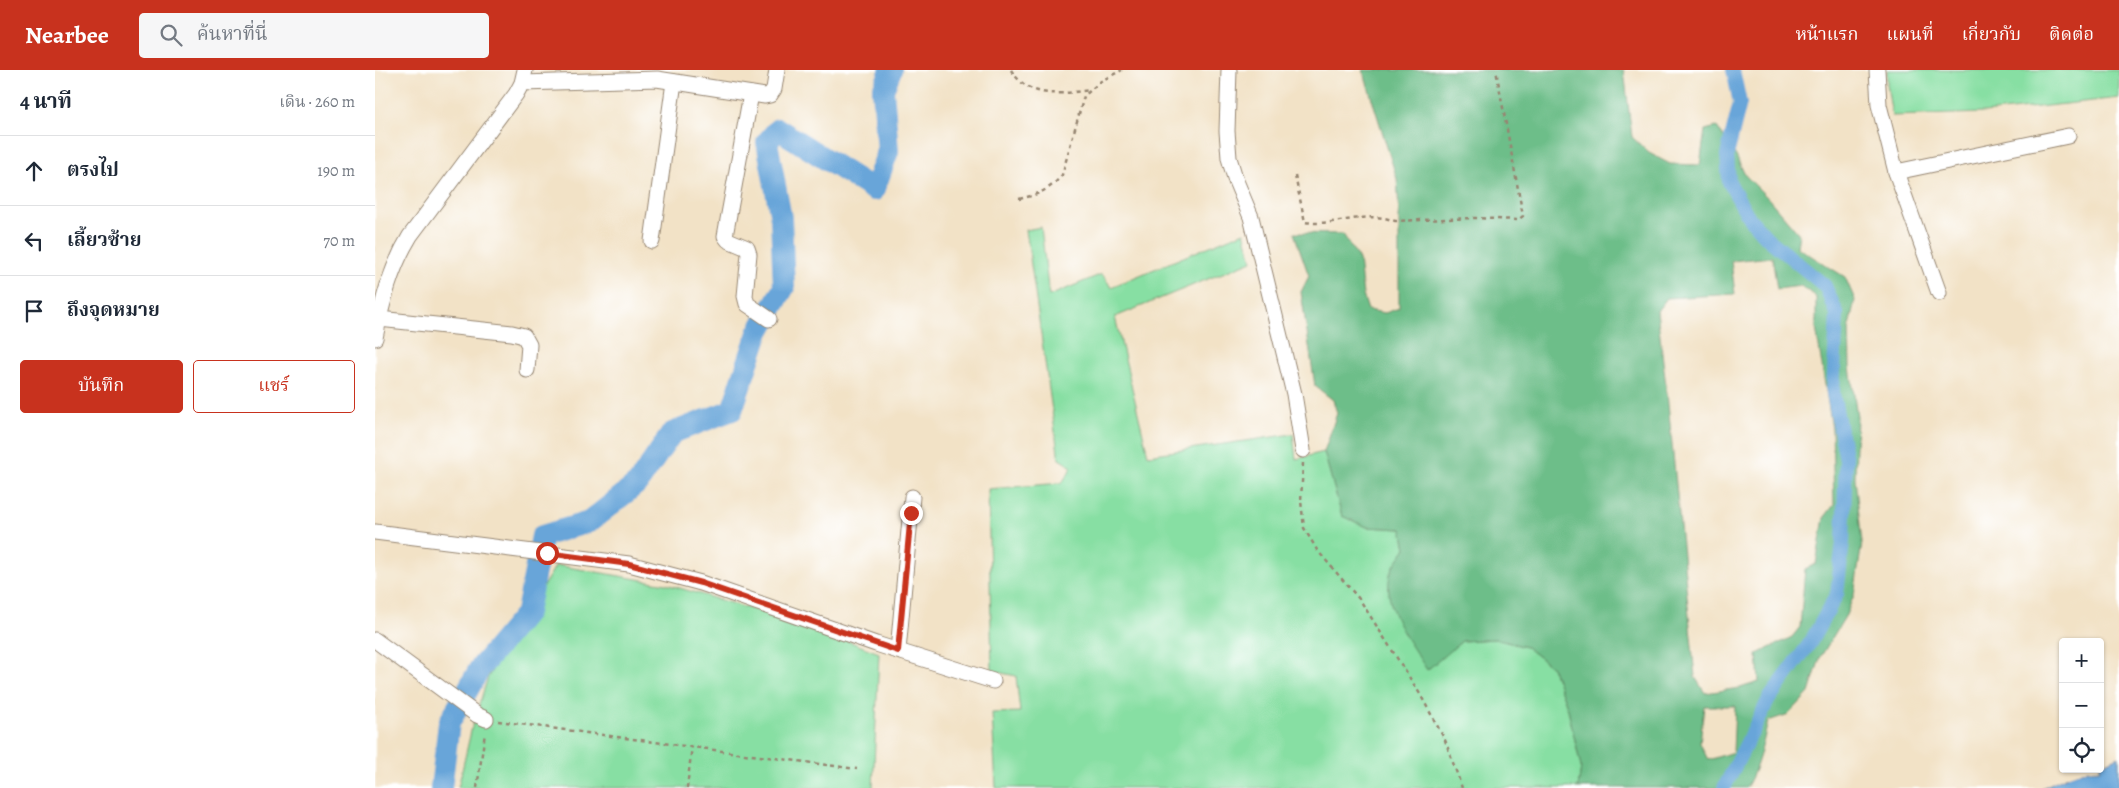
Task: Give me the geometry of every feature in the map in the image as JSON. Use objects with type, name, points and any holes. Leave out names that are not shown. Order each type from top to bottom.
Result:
[{"type":"street","points":[[375,338],[388,282],[399,254],[516,94],[524,76],[657,78],[765,96],[771,94],[774,89],[777,70]]},
{"type":"street","points":[[1229,70],[1227,131],[1229,158],[1251,217],[1267,277],[1294,394],[1303,450]]},
{"type":"street","points":[[1877,70],[1879,105],[1896,172],[1939,293]]},
{"type":"street","points":[[652,241],[675,82]]},
{"type":"street","points":[[751,94],[725,232],[728,240],[749,250],[745,296],[747,304],[769,320]]},
{"type":"street","points":[[1896,172],[2067,136]]},
{"type":"street","points":[[379,319],[512,333],[524,336],[529,345],[527,370]]},
{"type":"street","points":[[898,651],[912,497]]},
{"type":"street","points":[[375,532],[629,564],[701,583],[898,651],[993,681]]},
{"type":"street","points":[[375,640],[482,717]]},
{"type":"path","points":[[1011,70],[1019,82],[1037,92],[1060,94],[1091,90]]},
{"type":"path","points":[[1019,198],[1037,195],[1054,185],[1062,176],[1084,96],[1101,81],[1122,70]]},
{"type":"path","points":[[1295,176],[1305,222],[1337,223],[1363,218],[1385,217],[1395,222],[1475,218],[1518,220],[1523,216],[1496,70]]},
{"type":"path","points":[[1303,450],[1301,501],[1304,528],[1317,550],[1361,600],[1420,694],[1445,740],[1462,788]]},
{"type":"path","points":[[477,788],[482,717],[857,769]]},
{"type":"path","points":[[687,788],[692,746]]},
{"type":"green space","points":[[1363,70],[1624,70],[1632,137],[1649,153],[1670,164],[1700,165],[1705,130],[1717,127],[1736,156],[1745,175],[1799,234],[1797,247],[1845,277],[1855,300],[1849,326],[1850,367],[1857,416],[1855,478],[1862,543],[1854,595],[1846,615],[1820,658],[1809,693],[1789,714],[1768,721],[1757,764],[1746,788],[1578,788],[1581,767],[1568,709],[1552,667],[1526,647],[1495,639],[1462,641],[1427,670],[1399,625],[1390,600],[1389,588],[1391,572],[1406,548],[1402,529],[1367,527],[1342,516],[1324,452],[1337,413],[1333,400],[1315,386],[1301,292],[1309,276],[1294,233],[1343,234],[1359,260],[1363,295],[1368,310],[1385,313],[1399,308],[1399,211],[1397,179]],"holes":[[[1772,257],[1777,289],[1801,286],[1816,297],[1816,328],[1832,429],[1834,505],[1824,518],[1816,564],[1805,569],[1800,627],[1792,637],[1757,654],[1759,682],[1740,688],[1705,693],[1695,677],[1657,311],[1667,298],[1735,294],[1731,261]],[[1704,706],[1735,706],[1733,752],[1708,760],[1700,743]]]},
{"type":"green space","points":[[1887,70],[2119,70],[2119,98],[1984,113],[1892,116],[1887,85]]},
{"type":"green space","points":[[1041,227],[1049,296],[1102,274],[1111,287],[1244,232],[1252,261],[1115,317],[1148,455],[1293,434],[1296,459],[1324,452],[1342,516],[1367,527],[1402,529],[1406,548],[1390,573],[1427,669],[1462,641],[1495,639],[1526,647],[1552,667],[1568,709],[1581,767],[1578,788],[996,788],[992,713],[1020,712],[1016,676],[992,671],[988,489],[1062,483],[1072,467],[1059,459],[1026,230]]},
{"type":"green space","points":[[556,565],[666,584],[812,627],[879,653],[873,788],[458,788],[472,727],[488,677]]},
{"type":"water","points":[[2119,756],[2119,788],[2042,788],[2078,773],[2104,773],[2104,763]]},
{"type":"waterway","points":[[441,788],[449,723],[480,668],[527,612],[542,536],[589,522],[638,483],[672,433],[732,410],[758,333],[784,287],[781,218],[767,142],[778,129],[874,190],[888,151],[883,90],[891,70]]},
{"type":"waterway","points":[[1724,788],[1769,699],[1810,643],[1837,594],[1843,541],[1846,460],[1833,393],[1837,313],[1825,286],[1767,238],[1749,218],[1729,182],[1727,155],[1740,103],[1733,70]]},
{"type":"route","points":[[547,553],[629,564],[701,583],[898,651],[911,513]]}]
